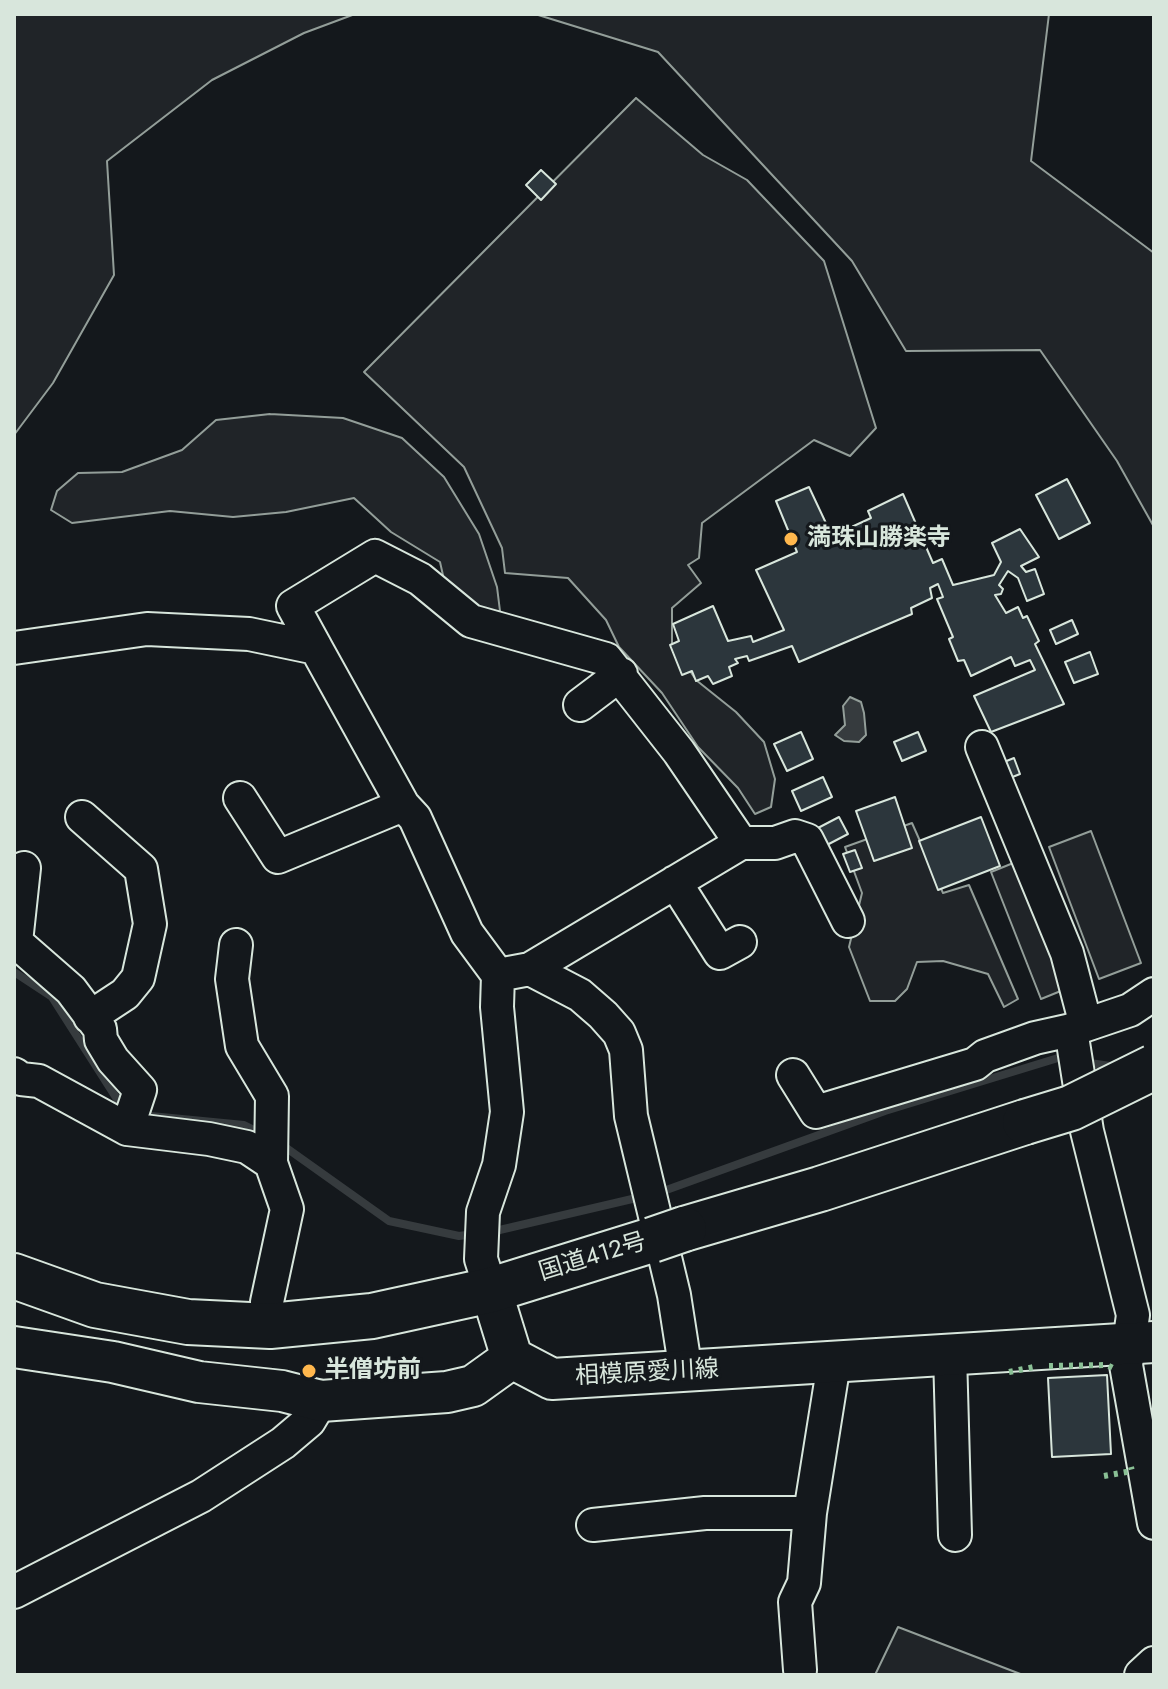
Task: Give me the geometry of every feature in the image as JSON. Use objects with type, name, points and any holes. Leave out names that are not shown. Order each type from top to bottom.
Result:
[{"type":"highway","name":"国道412号","points":[[14,1276],[95,1305],[188,1322],[270,1326],[372,1316],[486,1271],[658,1214],[820,1189],[1071,1108],[1154,1067]]},
{"type":"main road","points":[[14,1347],[113,1362],[199,1382],[282,1391],[321,1401],[447,1392],[473,1386],[512,1358],[486,1271]]},
{"type":"main road","name":"相模原愛川線","points":[[512,1358],[552,1379],[1141,1342]]},
{"type":"street","points":[[486,1271],[483,1214],[499,1165],[507,1112],[497,1007],[498,975],[467,933],[415,818],[403,805],[293,606],[375,556],[420,579],[471,621],[606,659],[621,674],[741,843]]},
{"type":"street","points":[[14,648],[147,629],[249,634],[316,648]]},
{"type":"street","points":[[580,705],[621,674]]},
{"type":"street","points":[[982,747],[1067,953],[1087,1131],[1141,1342],[1126,1365],[1154,1523]]},
{"type":"street","points":[[240,798],[283,866],[403,805]]},
{"type":"street","points":[[82,817],[141,869],[150,924],[138,978],[125,994],[90,1017]]},
{"type":"street","points":[[498,975],[530,969],[741,843],[775,843],[795,836],[807,840],[848,921]]},
{"type":"street","points":[[675,882],[720,953],[740,942]]},
{"type":"street","points":[[20,886],[16,942],[71,990],[90,1017],[113,1060],[140,1090],[128,1128]]},
{"type":"street","points":[[241,962],[242,1046],[272,1096],[271,1160],[287,1209],[267,1302],[270,1326]]},
{"type":"street","points":[[530,969],[580,995],[619,1033],[626,1050],[631,1116],[658,1214],[686,1372]]},
{"type":"street","points":[[800,1086],[816,1112],[975,1064],[985,1056],[1035,1038],[1078,1041],[1154,994]]},
{"type":"street","points":[[14,1074],[57,1078],[128,1128],[247,1147],[271,1160]]},
{"type":"street","points":[[950,1354],[941,1495],[955,1535]]},
{"type":"street","points":[[800,1670],[795,1602],[804,1583],[810,1513],[834,1363]]},
{"type":"street","points":[[14,1592],[201,1496],[283,1443],[309,1421],[321,1401]]},
{"type":"street","points":[[593,1525],[705,1513],[810,1513]]},
{"type":"street","points":[[1141,1675],[1154,1663]]},
{"type":"shaded area","points":[[14,14],[355,14],[304,33],[212,80],[107,161],[114,275],[53,383],[14,435]]},
{"type":"shaded area","points":[[535,14],[1049,14],[1031,161],[1154,253],[1154,527],[1117,461],[1040,350],[906,351],[852,261],[658,52]]},
{"type":"shaded area","points":[[636,98],[703,155],[747,180],[824,261],[876,428],[850,456],[814,440],[702,523],[699,558],[688,565],[701,583],[672,608],[672,643],[696,680],[736,712],[764,742],[775,779],[771,807],[755,814],[738,788],[698,747],[662,693],[619,647],[606,620],[568,578],[505,573],[502,548],[464,467],[364,372]]},
{"type":"shaded area","points":[[270,414],[343,418],[402,438],[444,477],[479,534],[497,587],[500,611],[477,619],[449,602],[440,562],[391,532],[354,498],[286,512],[233,517],[170,511],[72,523],[51,510],[57,491],[78,473],[122,472],[182,450],[216,420]]},
{"type":"shaded area","points":[[850,697],[861,702],[864,713],[866,735],[859,742],[844,741],[835,735],[845,725],[843,706]]},
{"type":"shaded area","points":[[912,823],[943,893],[969,885],[1018,999],[1004,1007],[988,974],[943,961],[917,962],[907,989],[895,1001],[870,1001],[849,947],[862,893],[845,847]]},
{"type":"shaded area","points":[[1091,831],[1141,963],[1099,979],[1049,847]]},
{"type":"shaded area","points":[[1033,855],[1083,982],[1041,999],[991,872]]},
{"type":"shaded area","points":[[898,1627],[1023,1675],[875,1675]]},
{"type":"building","points":[[541,170],[556,184],[541,200],[526,185]]},
{"type":"building","points":[[1067,479],[1090,523],[1059,539],[1036,495]]},
{"type":"building","points":[[809,487],[832,536],[871,518],[868,511],[903,494],[933,563],[942,559],[953,585],[994,575],[1001,562],[992,543],[1020,529],[1039,557],[1021,566],[1026,572],[1035,569],[1044,594],[1027,601],[1018,578],[1008,571],[999,585],[1003,589],[1001,594],[995,595],[1006,613],[1018,607],[1023,618],[1027,616],[1039,641],[1035,644],[1064,704],[991,732],[974,696],[1035,670],[1030,660],[1015,666],[1011,657],[971,676],[964,660],[958,661],[949,639],[953,637],[937,599],[943,597],[938,584],[930,588],[932,598],[911,608],[912,614],[799,662],[792,646],[749,661],[747,656],[735,659],[738,663],[729,667],[732,676],[713,684],[708,676],[696,681],[692,671],[682,675],[670,645],[679,641],[673,624],[713,606],[728,641],[751,636],[753,642],[784,630],[756,570],[797,552],[776,501]]},
{"type":"building","points":[[1072,620],[1078,634],[1056,644],[1050,630]]},
{"type":"building","points":[[1090,652],[1098,674],[1074,683],[1065,662]]},
{"type":"building","points":[[801,732],[813,759],[787,771],[774,744]]},
{"type":"building","points":[[918,732],[926,751],[902,761],[894,742]]},
{"type":"building","points":[[1014,758],[1020,774],[1005,780],[999,764]]},
{"type":"building","points":[[823,777],[832,797],[801,811],[792,791]]},
{"type":"building","points":[[895,797],[912,848],[874,861],[856,811]]},
{"type":"building","points":[[839,817],[848,834],[825,846],[816,829]]},
{"type":"building","points":[[981,817],[1000,866],[938,890],[919,841]]},
{"type":"building","points":[[855,850],[862,868],[850,872],[843,854]]},
{"type":"building","points":[[1107,1375],[1111,1454],[1052,1457],[1048,1378]]},
{"type":"waterway","points":[[14,972],[52,997],[117,1099],[128,1105]]},
{"type":"waterway","points":[[658,1193],[885,1111],[1058,1058],[1070,1060]]},
{"type":"waterway","points":[[1083,1062],[1117,1067]]},
{"type":"waterway","points":[[151,1116],[244,1125],[262,1134]]},
{"type":"waterway","points":[[278,1142],[389,1221],[459,1236],[473,1234]]},
{"type":"waterway","points":[[491,1232],[645,1196]]},
{"type":"hedge","points":[[1049,1366],[1107,1365],[1117,1370]]},
{"type":"hedge","points":[[1009,1372],[1034,1367]]},
{"type":"hedge","points":[[1104,1476],[1132,1471],[1131,1467]]},
{"type":"place","name":"満珠山勝楽寺","points":[[791,539]]},
{"type":"place","name":"半僧坊前","points":[[309,1371]]}]
